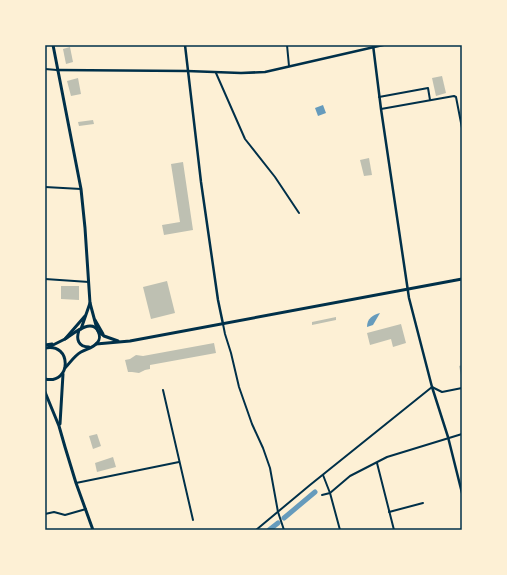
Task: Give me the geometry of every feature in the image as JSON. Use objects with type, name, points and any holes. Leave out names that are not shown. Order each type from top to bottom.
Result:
[{"type":"main road","points":[[53,45],[81,189],[90,303],[99,335],[99,339],[96,344]]},
{"type":"main road","points":[[65,368],[81,352],[96,344],[130,341],[462,279]]},
{"type":"main road","points":[[90,303],[78,336],[78,340],[81,345],[91,347]]},
{"type":"main road","points":[[65,339],[85,316]]},
{"type":"main road","points":[[93,316],[104,336]]},
{"type":"main road","points":[[45,348],[56,344],[87,326],[92,326],[104,336],[116,341],[130,341]]},
{"type":"main road","points":[[45,344],[56,344]]},
{"type":"main road","points":[[45,348],[54,348],[62,353],[66,360],[63,374],[60,426]]},
{"type":"main road","points":[[45,379],[54,379],[63,374]]},
{"type":"main road","points":[[45,392],[60,426],[76,483],[93,530]]},
{"type":"street","points":[[185,45],[202,190],[218,300],[239,387],[270,468],[278,512],[284,530]]},
{"type":"street","points":[[287,45],[289,66]]},
{"type":"street","points":[[45,69],[187,71],[216,73],[265,72],[373,46],[383,45]]},
{"type":"street","points":[[373,46],[380,109],[409,298],[462,493]]},
{"type":"street","points":[[216,73],[245,139],[275,177],[299,213]]},
{"type":"street","points":[[379,97],[428,88],[430,100]]},
{"type":"street","points":[[380,109],[454,96],[456,97],[462,128]]},
{"type":"street","points":[[45,187],[81,189]]},
{"type":"street","points":[[45,278],[89,282]]},
{"type":"street","points":[[432,387],[442,392],[462,388]]},
{"type":"street","points":[[256,530],[432,387]]},
{"type":"street","points":[[163,390],[192,520]]},
{"type":"street","points":[[322,496],[330,492],[350,476],[387,457],[448,437],[462,434]]},
{"type":"street","points":[[76,483],[179,462]]},
{"type":"street","points":[[377,463],[394,530]]},
{"type":"street","points":[[323,475],[330,492],[340,530]]},
{"type":"street","points":[[389,512],[423,503]]},
{"type":"street","points":[[45,514],[54,512],[65,515],[86,509]]},
{"type":"water","points":[[323,105],[326,113],[318,116],[315,108]]},
{"type":"water","points":[[380,313],[373,325],[367,327],[368,321],[371,317]]},
{"type":"building","points":[[70,47],[73,62],[66,64],[63,49]]},
{"type":"building","points":[[442,76],[446,93],[436,96],[432,78]]},
{"type":"building","points":[[78,78],[81,94],[71,96],[67,81]]},
{"type":"building","points":[[93,120],[94,124],[79,126],[78,122]]},
{"type":"building","points":[[369,158],[372,175],[364,176],[360,160]]},
{"type":"building","points":[[183,162],[193,230],[164,235],[162,225],[180,222],[171,164]]},
{"type":"building","points":[[167,281],[175,313],[151,319],[143,287]]},
{"type":"building","points":[[61,286],[79,286],[79,300],[61,299]]},
{"type":"building","points":[[336,317],[336,320],[312,325],[312,322]]},
{"type":"building","points":[[401,324],[406,343],[393,347],[391,339],[370,345],[367,333]]},
{"type":"building","points":[[214,343],[216,353],[150,365],[150,369],[139,373],[128,372],[125,360],[136,355],[143,356]]},
{"type":"building","points":[[462,365],[462,375],[461,375],[459,366]]},
{"type":"building","points":[[97,434],[101,446],[93,449],[89,436]]},
{"type":"building","points":[[113,457],[116,467],[97,472],[95,463]]},
{"type":"waterway","points":[[284,518],[315,492]]},
{"type":"waterway","points":[[269,530],[278,523]]}]
